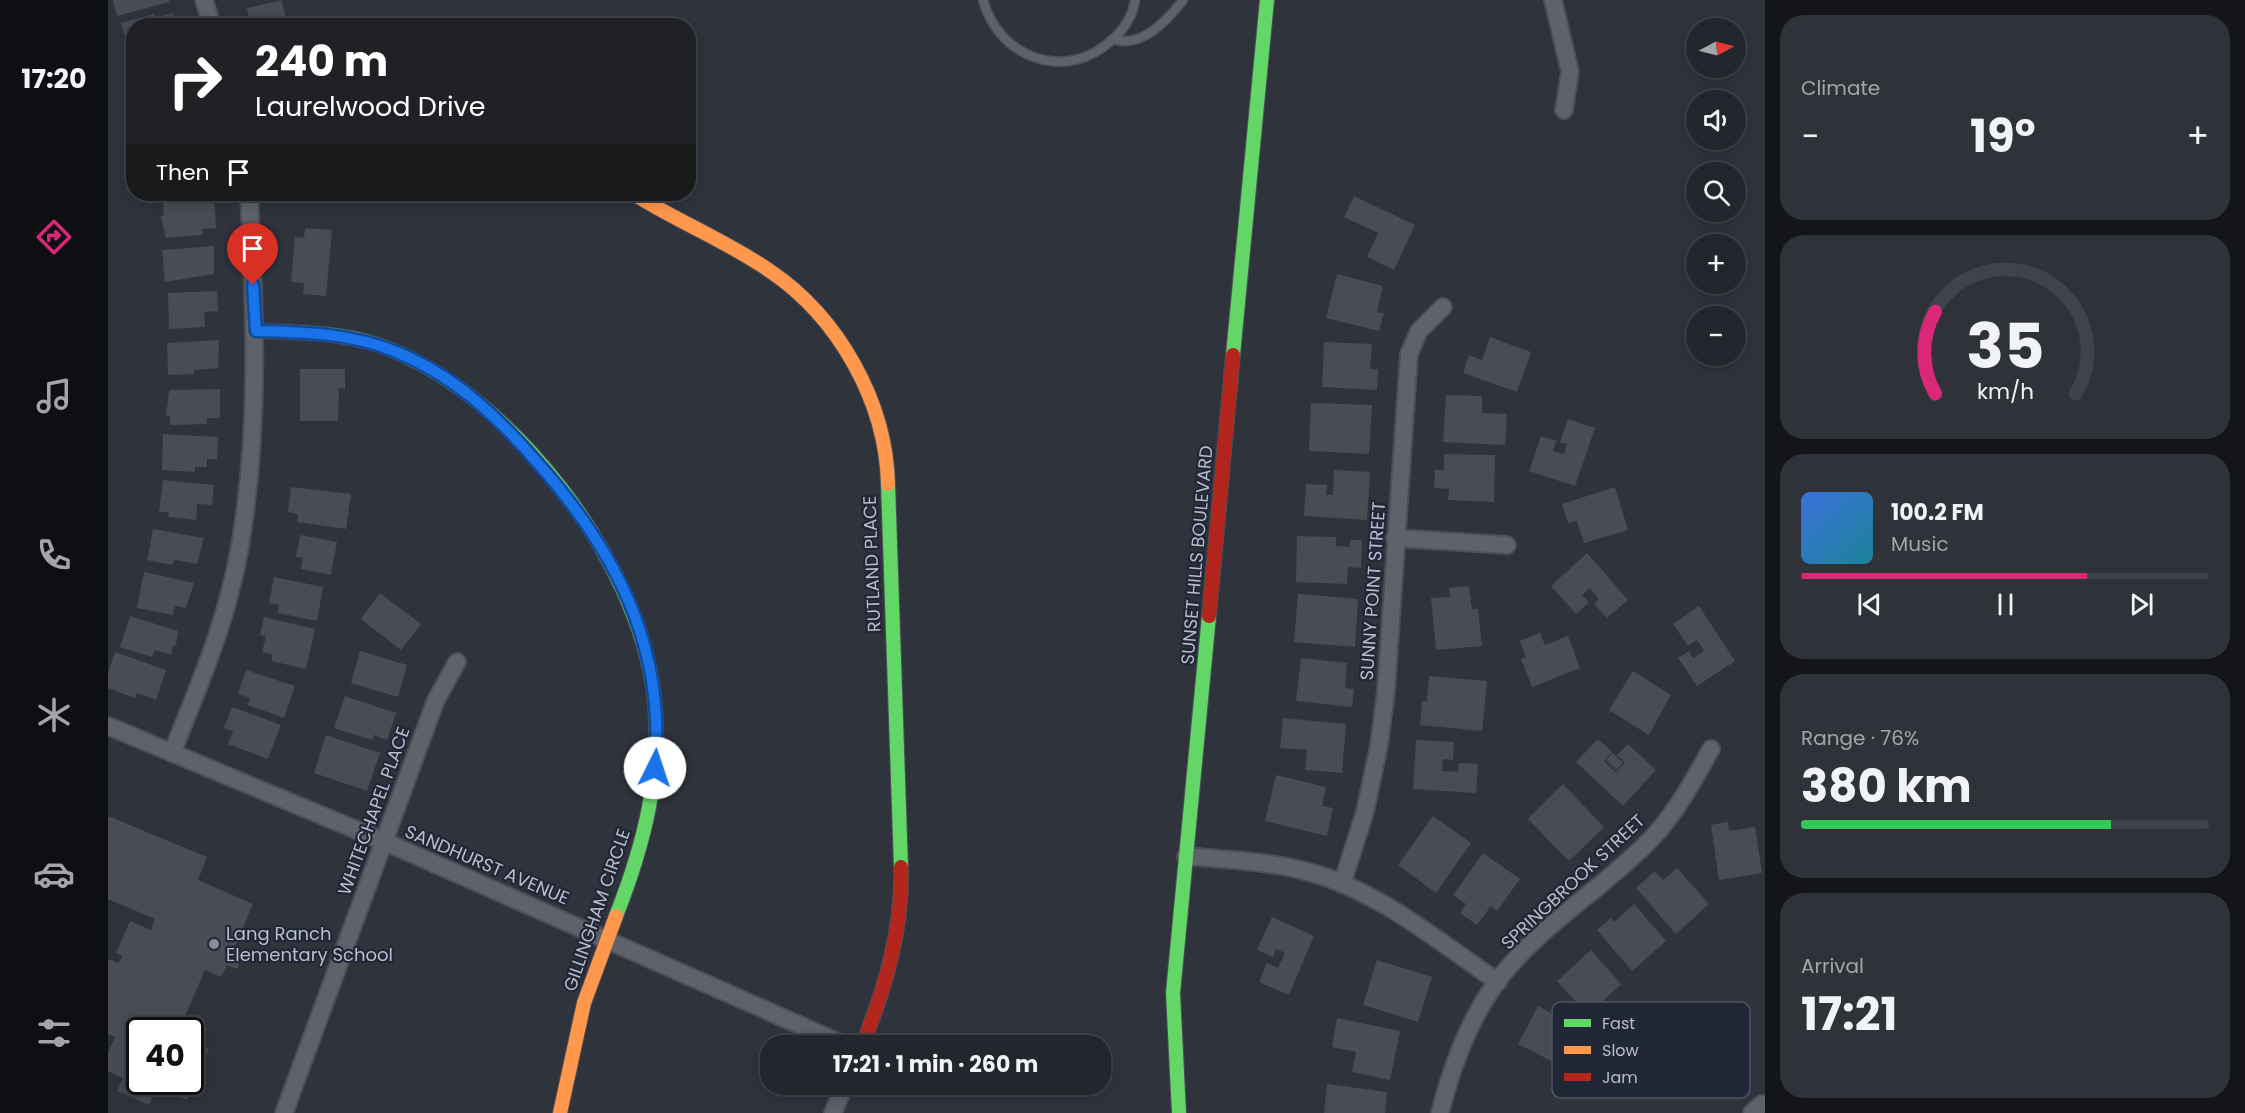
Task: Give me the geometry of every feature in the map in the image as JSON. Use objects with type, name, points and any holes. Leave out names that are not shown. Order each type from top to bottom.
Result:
[{"type":"street","points":[[204,0],[210,18]]},
{"type":"street","name":"SUNSET HILLS BOULEVARD","points":[[1179,1113],[1173,993],[1267,0]]},
{"type":"street","points":[[1553,0],[1570,72],[1564,110]]},
{"type":"street","points":[[172,753],[215,646],[240,548],[254,443],[256,331],[249,201]]},
{"type":"street","name":"RUTLAND PLACE","points":[[646,201],[770,271],[810,304],[844,347],[862,377],[883,440],[888,471],[901,879],[899,921],[892,964],[866,1035]]},
{"type":"street","name":"SUNNY POINT STREET","points":[[1342,884],[1365,812],[1379,745],[1386,690],[1409,354],[1419,331],[1443,307]]},
{"type":"street","name":"GILLINGHAM CIRCLE","points":[[256,331],[304,332],[356,339],[395,351],[437,372],[475,398],[506,426],[573,503],[604,549],[629,599],[645,646],[656,699],[657,746],[653,791],[641,841],[588,990],[560,1113]]},
{"type":"street","points":[[1395,538],[1507,545]]},
{"type":"street","name":"WHITECHAPEL PLACE","points":[[284,1113],[436,700],[458,662]]},
{"type":"street","name":"SANDHURST AVENUE","points":[[108,726],[383,841],[822,1035]]},
{"type":"street","name":"SPRINGBROOK STREET","points":[[1440,1113],[1447,1084],[1469,1029],[1498,982],[1528,948],[1653,837],[1686,795],[1712,749]]},
{"type":"street","points":[[1186,856],[1280,865],[1342,884],[1390,909],[1498,982]]},
{"type":"street","points":[[833,1113],[840,1095]]},
{"type":"lane","points":[[983,0],[988,17],[1003,39],[1025,54],[1051,62],[1078,60],[1102,49],[1122,31],[1135,0]]},
{"type":"lane","points":[[1113,39],[1126,43],[1142,39],[1175,11],[1183,0]]},
{"type":"building","points":[[113,0],[169,0],[169,2],[117,16]]},
{"type":"building","points":[[282,0],[285,18],[249,18],[247,8]]},
{"type":"building","points":[[173,13],[174,18],[155,18]]},
{"type":"building","points":[[154,14],[155,18],[139,18]]},
{"type":"building","points":[[126,22],[126,41],[121,23]]},
{"type":"building","points":[[1354,196],[1415,225],[1394,270],[1367,257],[1378,233],[1344,217]]},
{"type":"building","points":[[214,201],[216,228],[202,229],[203,235],[166,238],[161,216],[164,216],[163,202]]},
{"type":"building","points":[[305,228],[332,230],[326,296],[303,294],[304,283],[291,282],[295,237],[304,238]]},
{"type":"building","points":[[214,246],[214,274],[165,282],[162,250]]},
{"type":"building","points":[[1337,274],[1383,286],[1377,312],[1384,313],[1379,331],[1326,318]]},
{"type":"building","points":[[217,291],[218,311],[204,312],[205,327],[169,329],[168,293]]},
{"type":"building","points":[[1490,337],[1531,352],[1517,392],[1463,373],[1469,355],[1482,360]]},
{"type":"building","points":[[219,340],[218,368],[194,370],[194,374],[168,375],[167,343]]},
{"type":"building","points":[[1324,342],[1372,344],[1370,369],[1378,369],[1377,390],[1322,387]]},
{"type":"building","points":[[300,369],[345,369],[345,389],[339,388],[338,421],[300,421]]},
{"type":"building","points":[[220,389],[220,418],[207,418],[207,424],[170,425],[170,416],[166,416],[169,390]]},
{"type":"building","points":[[1446,395],[1482,396],[1482,413],[1507,414],[1505,445],[1443,442]]},
{"type":"building","points":[[1311,403],[1372,405],[1369,454],[1309,451]]},
{"type":"building","points":[[1568,419],[1595,428],[1575,486],[1529,471],[1541,436],[1556,441],[1553,451],[1564,454],[1567,444],[1560,442]]},
{"type":"building","points":[[163,434],[218,437],[217,459],[207,459],[207,467],[195,467],[195,472],[162,470]]},
{"type":"building","points":[[1444,454],[1495,455],[1494,502],[1448,500],[1449,489],[1434,488],[1435,470],[1444,470]]},
{"type":"building","points":[[1334,470],[1370,472],[1367,520],[1304,516],[1306,484],[1327,485],[1326,495],[1333,495]]},
{"type":"building","points":[[163,480],[214,485],[212,505],[197,504],[196,520],[168,517],[169,512],[159,512]]},
{"type":"building","points":[[291,487],[351,494],[346,529],[297,522],[298,514],[288,512]]},
{"type":"building","points":[[1615,487],[1628,530],[1584,543],[1577,521],[1568,523],[1562,504]]},
{"type":"building","points":[[153,529],[204,538],[197,564],[175,560],[172,565],[147,560]]},
{"type":"building","points":[[300,535],[337,542],[331,575],[301,569],[303,558],[296,557]]},
{"type":"building","points":[[1297,536],[1336,537],[1336,546],[1350,547],[1350,540],[1362,540],[1361,568],[1348,567],[1347,584],[1296,582]]},
{"type":"building","points":[[1587,553],[1628,600],[1607,618],[1594,604],[1599,599],[1590,588],[1582,595],[1589,602],[1576,614],[1551,586]]},
{"type":"building","points":[[144,572],[194,583],[186,608],[175,606],[173,615],[137,608]]},
{"type":"building","points":[[274,577],[323,587],[317,621],[278,613],[279,605],[269,603]]},
{"type":"building","points":[[1469,586],[1472,609],[1478,609],[1482,646],[1436,650],[1431,598],[1450,597],[1449,588]]},
{"type":"building","points":[[380,593],[421,624],[401,650],[361,619]]},
{"type":"building","points":[[1298,594],[1358,599],[1355,647],[1294,642]]},
{"type":"building","points":[[1699,606],[1735,661],[1697,686],[1678,658],[1689,651],[1693,658],[1704,651],[1697,640],[1688,646],[1673,624]]},
{"type":"building","points":[[130,616],[178,631],[176,645],[173,645],[171,655],[155,650],[152,657],[120,647]]},
{"type":"building","points":[[264,617],[315,629],[306,669],[271,661],[273,655],[262,652],[266,636],[260,635]]},
{"type":"building","points":[[1540,633],[1545,645],[1568,636],[1580,668],[1532,687],[1521,659],[1526,657],[1520,641]]},
{"type":"building","points":[[360,651],[407,665],[398,697],[351,683]]},
{"type":"building","points":[[115,652],[166,670],[156,700],[137,693],[135,698],[108,688],[108,673]]},
{"type":"building","points":[[1301,658],[1347,663],[1345,688],[1354,689],[1352,707],[1296,701]]},
{"type":"building","points":[[246,670],[295,686],[284,718],[248,705],[250,698],[238,694]]},
{"type":"building","points":[[1633,671],[1671,695],[1649,735],[1609,710]]},
{"type":"building","points":[[1429,676],[1487,681],[1482,731],[1420,725],[1422,701],[1427,701]]},
{"type":"building","points":[[345,696],[396,713],[387,740],[374,735],[372,740],[334,728]]},
{"type":"building","points":[[232,707],[281,725],[268,759],[228,744],[233,731],[224,728]]},
{"type":"building","points":[[1283,718],[1346,724],[1342,773],[1305,770],[1307,750],[1280,748]]},
{"type":"building","points":[[326,735],[380,753],[367,791],[314,773]]},
{"type":"building","points":[[1598,739],[1612,752],[1604,761],[1616,772],[1625,763],[1617,755],[1628,744],[1656,770],[1623,806],[1576,762]]},
{"type":"building","points":[[1416,740],[1454,742],[1453,760],[1443,759],[1442,771],[1458,772],[1459,763],[1478,764],[1476,793],[1413,789]]},
{"type":"building","points":[[1613,753],[1623,763],[1616,770],[1606,760]]},
{"type":"building","points":[[1276,775],[1326,787],[1322,806],[1333,808],[1327,836],[1265,821]]},
{"type":"building","points":[[1563,784],[1604,827],[1569,861],[1528,819]]},
{"type":"building","points":[[108,816],[207,857],[198,880],[253,904],[233,951],[243,955],[237,969],[227,965],[221,977],[205,970],[185,1017],[126,1017],[126,1095],[117,1091],[123,1078],[108,1071],[108,1053],[115,1037],[108,1034],[108,959],[118,963],[123,956],[116,953],[130,921],[151,930],[155,919],[108,899]]},
{"type":"building","points":[[1433,816],[1471,843],[1436,893],[1398,865]]},
{"type":"building","points":[[1728,822],[1729,831],[1755,827],[1762,873],[1719,880],[1711,825]]},
{"type":"building","points":[[1483,853],[1520,879],[1497,911],[1491,906],[1477,925],[1460,913],[1466,904],[1453,895]]},
{"type":"building","points":[[1677,868],[1709,904],[1676,934],[1636,888],[1655,871],[1663,880]]},
{"type":"building","points":[[1634,904],[1666,941],[1632,971],[1597,930],[1611,918],[1614,922]]},
{"type":"building","points":[[1272,917],[1314,936],[1289,995],[1259,982],[1267,963],[1278,968],[1285,953],[1276,949],[1273,957],[1257,950]]},
{"type":"building","points":[[1591,950],[1621,984],[1602,1002],[1576,1002],[1557,981]]},
{"type":"building","points":[[1377,960],[1432,977],[1418,1022],[1363,1005]]},
{"type":"building","points":[[1538,1006],[1552,1014],[1552,1061],[1518,1044]]},
{"type":"building","points":[[1337,1018],[1400,1031],[1390,1080],[1352,1072],[1356,1052],[1332,1047]]},
{"type":"building","points":[[204,1047],[209,1049],[204,1061]]},
{"type":"building","points":[[1327,1084],[1387,1092],[1385,1113],[1324,1113]]},
{"type":"building","points":[[126,1095],[153,1095],[149,1105]]},
{"type":"building","points":[[175,1095],[189,1095],[187,1100]]},
{"type":"traffic: fast","points":[[1233,355],[1267,0]]},
{"type":"traffic: fast","points":[[256,331],[319,334],[366,341],[429,369],[476,401],[520,441],[560,487],[595,537],[623,590],[643,643],[654,695],[656,724],[656,752],[649,808],[635,862],[616,916]]},
{"type":"traffic: fast","points":[[888,484],[901,867]]},
{"type":"traffic: fast","points":[[1179,1113],[1173,993],[1209,616]]},
{"type":"traffic: slow","points":[[646,201],[754,260],[795,290],[817,312],[837,337],[868,392],[885,453],[888,484]]},
{"type":"traffic: slow","points":[[560,1113],[584,1003],[616,916]]},
{"type":"traffic: jam","points":[[1209,616],[1233,355]]},
{"type":"traffic: jam","points":[[866,1035],[885,981],[896,936],[901,867]]},
{"type":"place","name":"Lang Ranch Elementary School","points":[[214,944]]},
{"type":"route","points":[[253,285],[256,331],[304,332],[356,339],[395,351],[437,372],[475,398],[506,426],[573,503],[613,565],[629,599],[645,646],[656,699],[655,768]]}]
